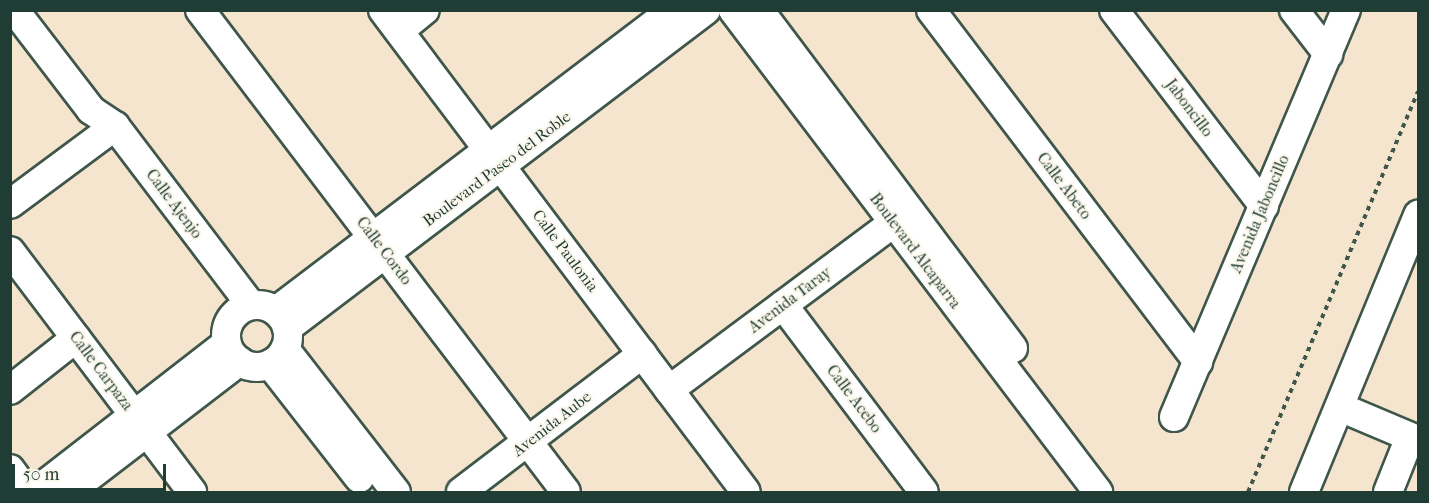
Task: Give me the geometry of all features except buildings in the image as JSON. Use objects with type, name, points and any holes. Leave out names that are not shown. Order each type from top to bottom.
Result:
[{"type":"street","name":"Calle Cordo","points":[[200,10],[566,492]]},
{"type":"street","points":[[391,21],[425,10]]},
{"type":"street","name":"Boulevard Paseo del Roble","points":[[267,329],[494,158],[672,10]]},
{"type":"street","name":"Boulevard Paseo del Roble","points":[[494,158],[706,10]]},
{"type":"street","name":"Boulevard Alcaparra","points":[[733,10],[902,216],[1119,492]]},
{"type":"street","name":"Boulevard Alcaparra","points":[[759,10],[1098,492]]},
{"type":"street","name":"Calle Abeto","points":[[931,10],[1197,362]]},
{"type":"street","name":"Jaboncillo","points":[[1114,10],[1264,206]]},
{"type":"street","points":[[1294,10],[1328,54]]},
{"type":"street","name":"Avenida Jaboncillo","points":[[1174,417],[1346,10]]},
{"type":"street","name":"Calle Ajenjo","points":[[18,16],[396,492]]},
{"type":"street","name":"Calle Paulonia","points":[[391,21],[746,492]]},
{"type":"street","points":[[10,204],[108,132]]},
{"type":"street","points":[[1304,492],[1419,215]]},
{"type":"street","name":"Avenida Taray","points":[[669,390],[902,216]]},
{"type":"street","name":"Calle Carpaza","points":[[10,251],[192,492]]},
{"type":"street","name":"Calle Acebo","points":[[783,305],[924,492]]},
{"type":"street","points":[[69,492],[142,425],[267,329]]},
{"type":"street","points":[[233,353],[267,329]]},
{"type":"street","name":"Calle Ajenjo","points":[[267,329],[371,492]]},
{"type":"street","points":[[10,390],[76,338]]},
{"type":"street","name":"Avenida Aube","points":[[461,492],[642,354]]},
{"type":"street","points":[[1354,413],[1414,439],[1388,492]]},
{"type":"street","points":[[35,492],[142,425]]},
{"type":"street","points":[[10,469],[27,492]]},
{"type":"path","points":[[1248,492],[1419,92]]}]
